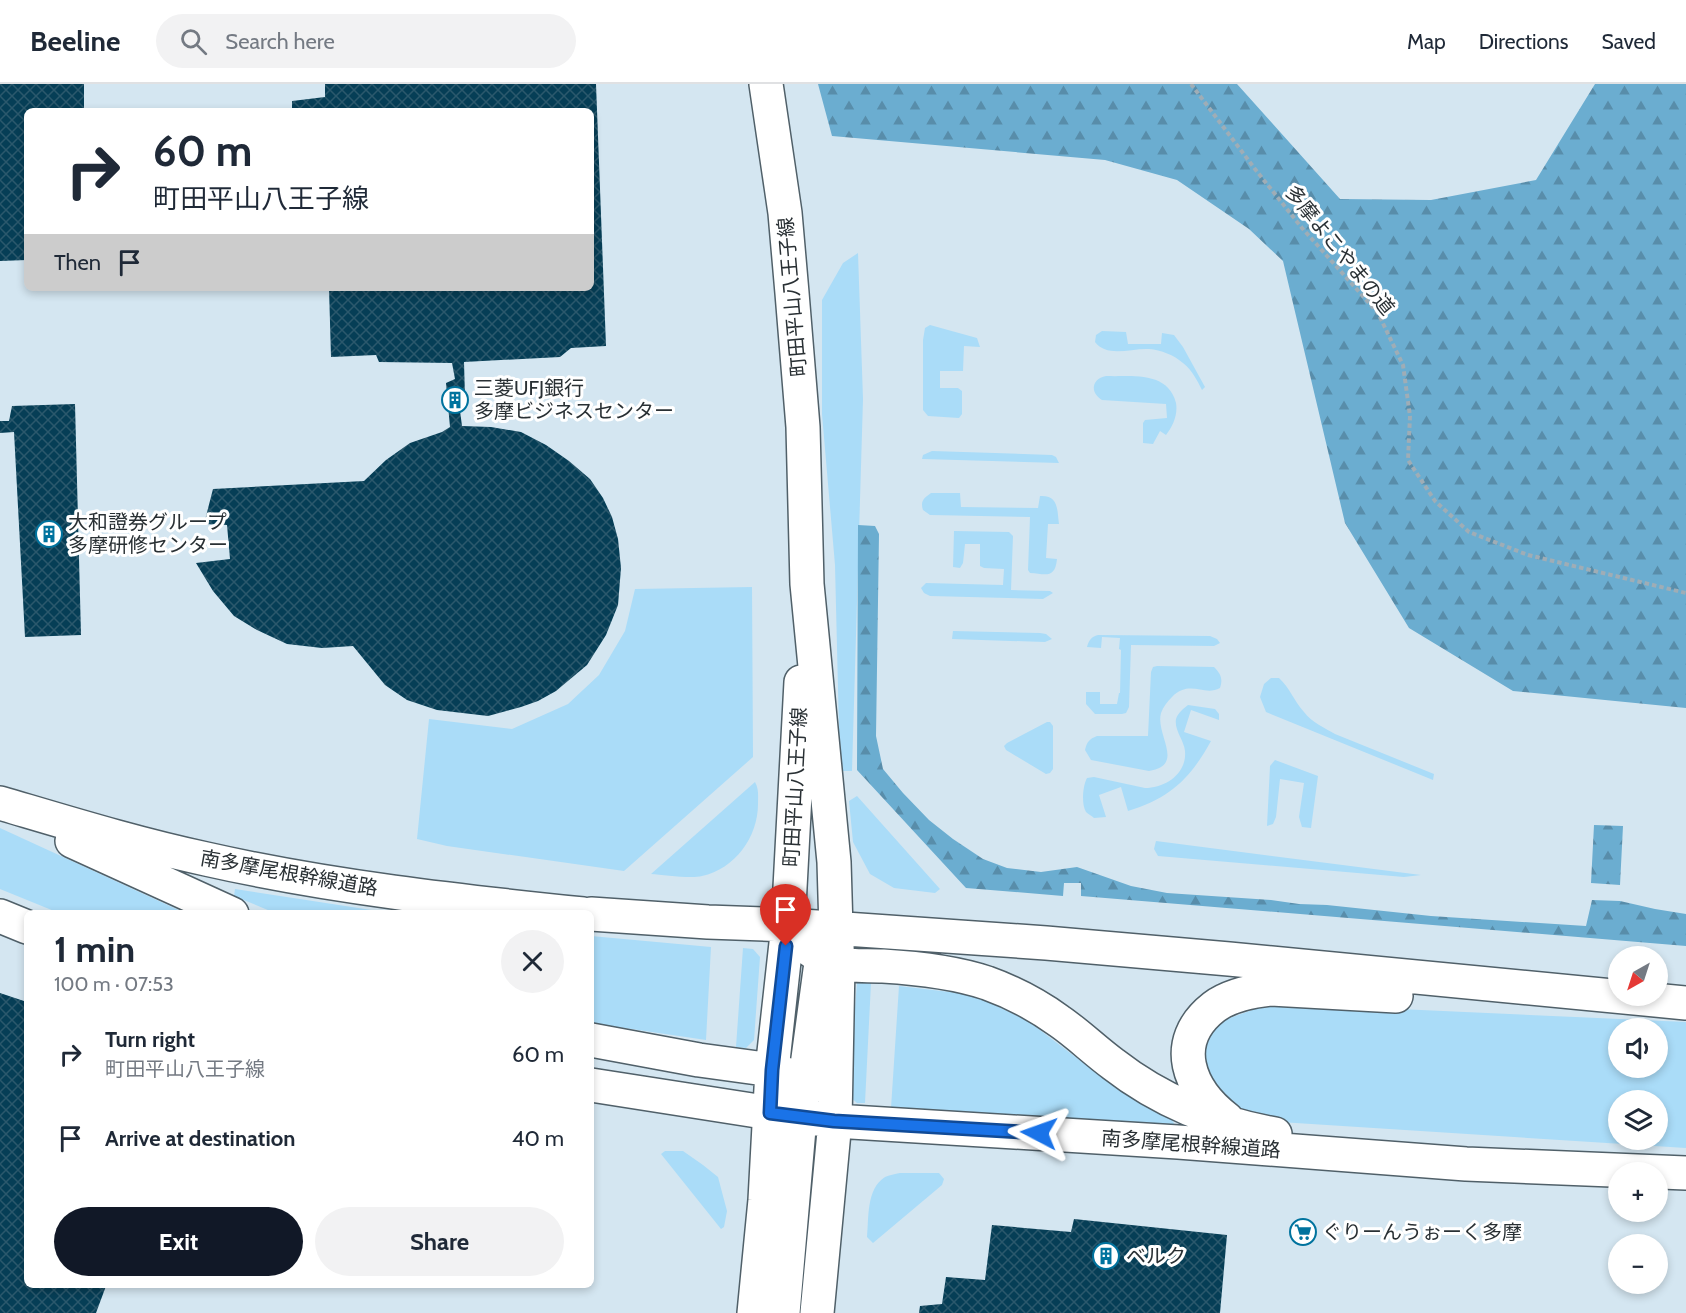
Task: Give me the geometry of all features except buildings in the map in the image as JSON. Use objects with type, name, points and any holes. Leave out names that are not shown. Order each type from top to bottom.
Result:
[{"type":"main road","name":"町田平山八王子線","points":[[765,84],[784,203],[803,428],[815,941]]},
{"type":"main road","name":"南多摩尾根幹線道路","points":[[0,803],[96,831],[195,856],[308,879],[448,899],[547,910]]},
{"type":"main road","points":[[0,808],[223,910]]},
{"type":"main road","points":[[594,914],[708,922],[815,941],[885,966],[958,975],[1006,991],[1032,1003],[1058,1020],[1112,1064],[1144,1086],[1179,1105],[1257,1131],[1466,1164]]},
{"type":"main road","points":[[0,916],[24,926]]},
{"type":"main road","points":[[815,941],[956,936],[1217,958],[1680,1003]]},
{"type":"main road","points":[[783,1313],[785,1115],[788,1075],[815,941]]},
{"type":"main road","points":[[788,1075],[815,941]]},
{"type":"main road","points":[[815,941],[834,1121],[817,1313]]},
{"type":"main road","points":[[1233,1124],[1201,1094],[1189,1066],[1188,1049],[1201,1019],[1215,1006],[1238,995],[1271,989],[1520,1001],[1680,1003]]},
{"type":"main road","points":[[594,1041],[788,1075],[824,1103],[834,1121]]},
{"type":"main road","name":"南多摩尾根幹線道路","points":[[594,1085],[834,1121],[1178,1142],[1466,1164],[1686,1173]]},
{"type":"main road","points":[[754,1313],[765,1200],[785,1115]]},
{"type":"path","name":"多摩よこやまの道","points":[[1191,84],[1302,228],[1378,313],[1403,365],[1410,416],[1408,460],[1435,501],[1469,532],[1528,555],[1686,593]]},
{"type":"shaded area","points":[[858,253],[863,399],[852,771],[840,771],[835,565],[822,414],[822,300],[843,263]]},
{"type":"shaded area","points":[[930,325],[977,338],[980,347],[964,346],[963,371],[940,371],[940,388],[958,388],[962,391],[962,414],[959,418],[928,416],[923,410],[923,340],[925,328]]},
{"type":"shaded area","points":[[1102,331],[1126,332],[1128,344],[1161,344],[1162,333],[1174,335],[1205,387],[1202,390],[1189,369],[1167,353],[1149,349],[1113,351],[1100,347],[1095,342],[1096,335]]},
{"type":"shaded area","points":[[1106,376],[1148,378],[1165,385],[1172,393],[1176,403],[1174,420],[1166,435],[1160,431],[1153,444],[1143,443],[1143,423],[1145,420],[1167,418],[1166,404],[1102,400],[1095,394],[1094,386],[1097,380]]},
{"type":"shaded area","points":[[932,451],[1052,455],[1059,463],[922,459],[923,455]]},
{"type":"shaded area","points":[[931,493],[960,493],[961,507],[1038,508],[1040,496],[1051,498],[1056,504],[1059,524],[1048,524],[1046,558],[1057,559],[1054,570],[1045,574],[1030,573],[1028,570],[1030,517],[930,515],[923,510],[922,502]]},
{"type":"shaded area","points":[[954,531],[1009,532],[1013,536],[1011,590],[1053,593],[1043,599],[930,596],[924,593],[921,588],[926,583],[1003,585],[1004,569],[980,566],[980,544],[965,544],[963,563],[960,568],[953,567]]},
{"type":"shaded area","points":[[752,587],[753,757],[624,871],[447,846],[417,839],[429,719],[512,729],[568,704],[599,675],[625,631],[635,589]]},
{"type":"shaded area","points":[[953,631],[1040,633],[1052,639],[1045,642],[952,639]]},
{"type":"shaded area","points":[[1098,635],[1210,636],[1220,643],[1214,646],[1131,645],[1129,707],[1126,713],[1095,714],[1086,704],[1086,692],[1100,692],[1100,704],[1117,704],[1120,693],[1120,638],[1102,637],[1101,648],[1087,647],[1091,639]]},
{"type":"shaded area","points":[[1153,667],[1214,667],[1221,677],[1220,688],[1208,691],[1185,689],[1172,697],[1165,705],[1160,722],[1167,756],[1166,762],[1160,768],[1149,771],[1091,760],[1085,750],[1089,741],[1094,737],[1148,736],[1151,672]]},
{"type":"shaded area","points":[[1271,678],[1279,678],[1307,716],[1318,725],[1434,774],[1433,780],[1266,712],[1260,697],[1264,684]]},
{"type":"shaded area","points":[[1188,705],[1215,709],[1219,714],[1219,720],[1191,710],[1184,732],[1211,741],[1187,776],[1167,793],[1143,806],[1128,811],[1121,787],[1099,795],[1106,817],[1094,818],[1086,812],[1083,795],[1087,778],[1094,777],[1145,788],[1167,782],[1178,773],[1185,759],[1185,751],[1176,727],[1176,719]]},
{"type":"shaded area","points":[[1047,722],[1053,726],[1053,769],[1046,774],[1006,750],[1004,746]]},
{"type":"shaded area","points":[[1275,760],[1318,776],[1311,828],[1302,827],[1299,817],[1304,783],[1280,779],[1276,817],[1273,824],[1267,826],[1270,766]]},
{"type":"shaded area","points":[[755,782],[758,790],[758,804],[754,828],[742,850],[734,859],[714,872],[697,877],[651,874]]},
{"type":"shaded area","points":[[857,796],[940,889],[935,893],[894,888],[870,874],[853,842],[849,801]]},
{"type":"shaded area","points":[[0,828],[178,910],[52,910],[0,889]]},
{"type":"shaded area","points":[[1156,841],[1421,875],[1404,877],[1158,856],[1154,849]]},
{"type":"shaded area","points":[[235,889],[372,910],[268,910],[234,896]]},
{"type":"shaded area","points":[[594,936],[711,947],[706,1040],[594,1023]]},
{"type":"shaded area","points":[[743,948],[753,949],[760,957],[754,1040],[746,1048],[736,1047]]},
{"type":"shaded area","points":[[857,983],[871,983],[865,1103],[857,1103],[848,1095]]},
{"type":"shaded area","points":[[899,986],[967,994],[1028,1021],[1123,1093],[1172,1120],[1176,1127],[891,1108]]},
{"type":"shaded area","points":[[1288,1004],[1608,1018],[1608,1078],[1668,1078],[1668,1021],[1686,1022],[1686,1148],[1668,1147],[1668,1090],[1608,1090],[1608,1143],[1280,1122],[1245,1112],[1223,1099],[1204,1069],[1205,1047],[1214,1029],[1227,1019],[1255,1009]]},
{"type":"shaded area","points":[[665,1151],[683,1151],[718,1177],[727,1211],[724,1227],[721,1229],[661,1154]]},
{"type":"shaded area","points":[[900,1173],[939,1173],[944,1179],[942,1185],[873,1243],[867,1237],[871,1196],[879,1182],[885,1177]]},
{"type":"green space","points":[[818,84],[1237,84],[1340,199],[1431,200],[1536,180],[1595,84],[1686,84],[1686,708],[1513,691],[1409,628],[1345,523],[1283,261],[1249,229],[1177,180],[1105,160],[832,136]]},
{"type":"green space","points":[[858,525],[875,526],[879,534],[876,736],[883,769],[929,820],[983,859],[1007,868],[1041,872],[1077,867],[1131,886],[1167,893],[1271,900],[1431,916],[1586,926],[1592,900],[1620,901],[1686,914],[1686,946],[1081,896],[1081,883],[1064,883],[1063,896],[966,888],[857,770]]},
{"type":"green space","points":[[1594,825],[1623,826],[1620,885],[1591,883]]},
{"type":"place","name":"三菱UFJ銀行 多摩ビジネスセンター","points":[[455,400]]},
{"type":"place","name":"大和證券グループ 多摩研修センター","points":[[49,534]]},
{"type":"place","name":"ぐりーんうぉーく多摩","points":[[1303,1232]]},
{"type":"place","name":"ベルク","points":[[1106,1256]]},
{"type":"route","points":[[786,946],[772,1070],[770,1113],[834,1121],[1039,1133]]}]
